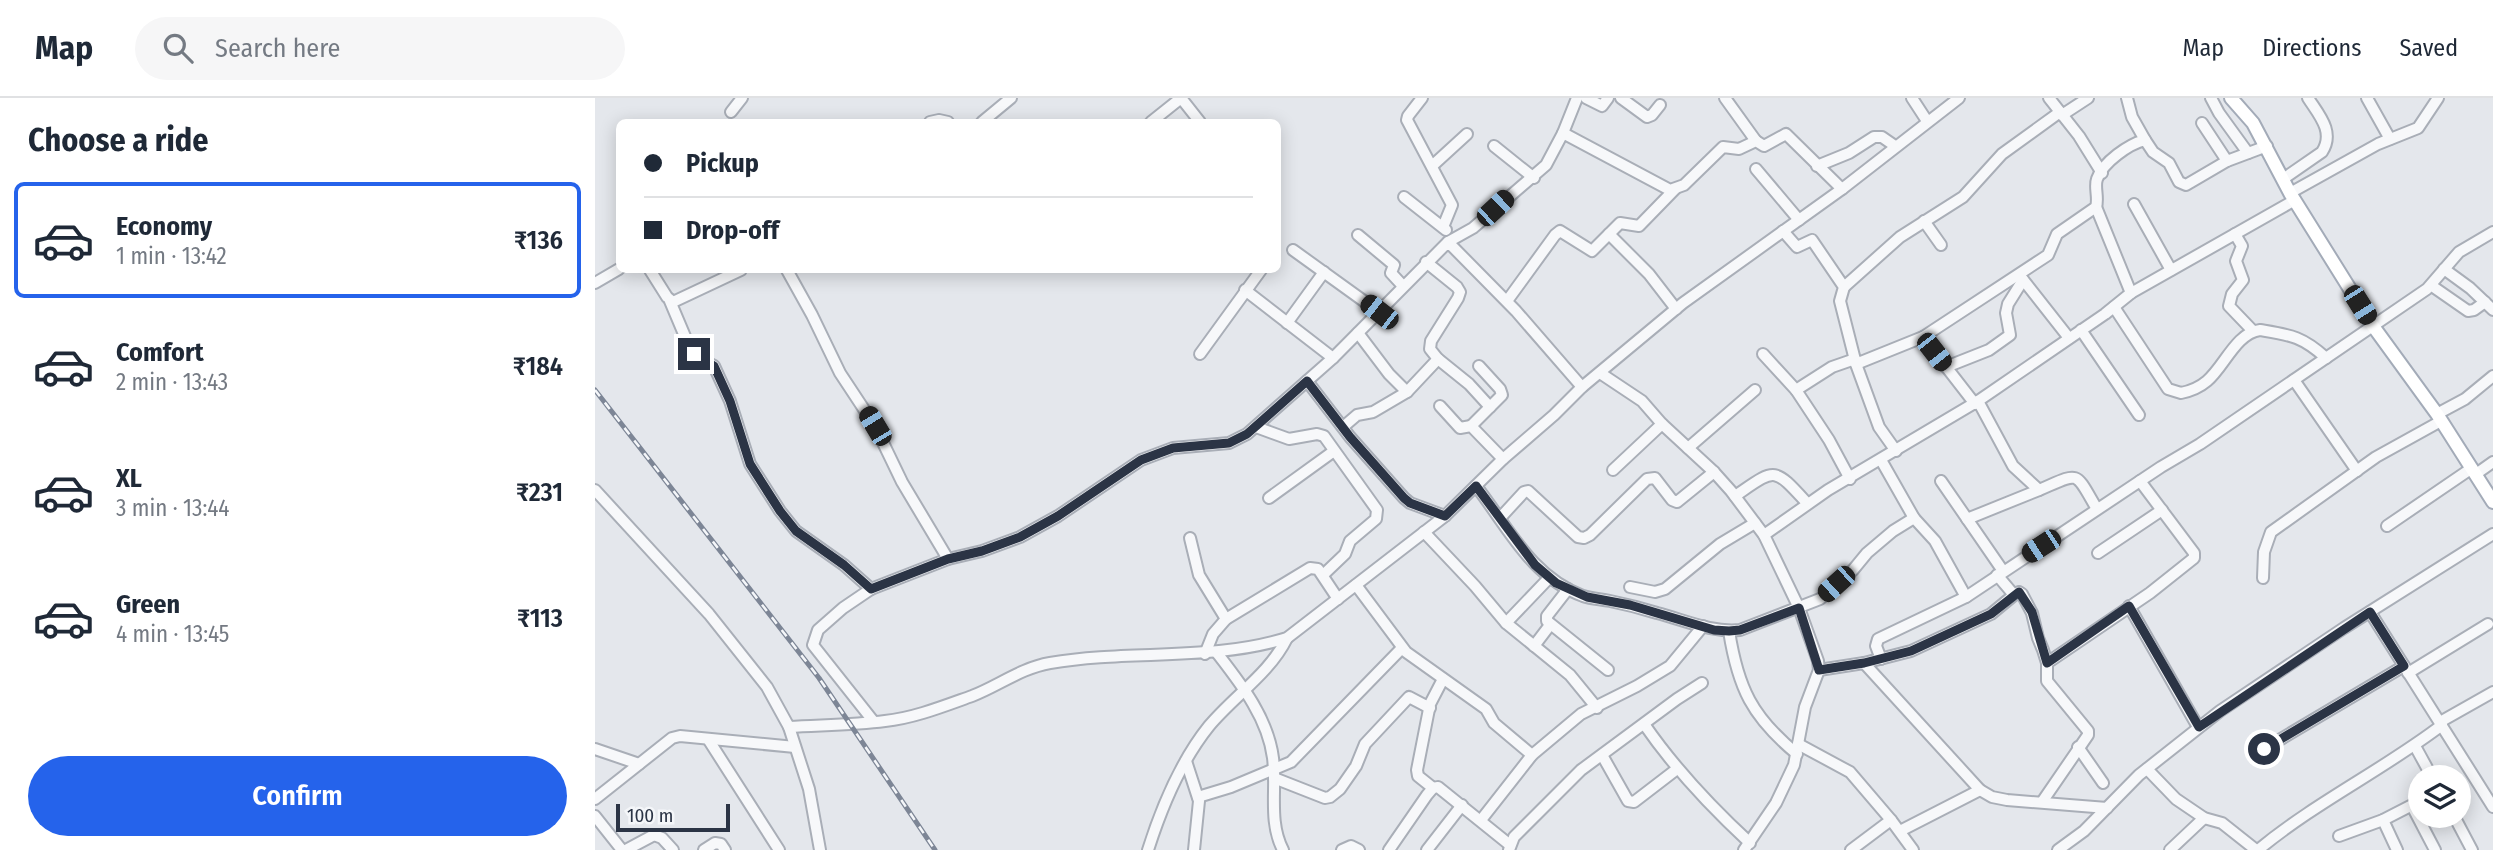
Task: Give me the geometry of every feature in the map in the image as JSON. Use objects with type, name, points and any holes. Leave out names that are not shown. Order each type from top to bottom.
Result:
[{"type":"main road","points":[[2231,98],[2267,146],[2293,196],[2373,326],[2439,417],[2493,502]]},
{"type":"street","points":[[731,112],[742,98]]},
{"type":"street","points":[[986,119],[1011,98]]},
{"type":"street","points":[[1155,119],[1181,98],[1198,119]]},
{"type":"street","points":[[1422,98],[1408,116],[1408,120],[1453,205],[1443,227]]},
{"type":"street","points":[[874,722],[813,645],[818,630],[871,589],[948,559],[982,551],[1020,537],[1058,516],[1141,460],[1173,448],[1229,443],[1256,427],[1333,358],[1426,262],[1452,239],[1472,229],[1514,190],[1534,178],[1546,165],[1577,98]]},
{"type":"street","points":[[1586,98],[1602,106],[1608,98]]},
{"type":"street","points":[[1621,98],[1647,117],[1660,105]]},
{"type":"street","points":[[1725,98],[1756,141],[1764,146],[1786,134],[1842,189]]},
{"type":"street","points":[[1912,98],[1927,121]]},
{"type":"street","points":[[789,727],[874,722],[908,717],[973,695],[1041,664],[1069,659],[1217,653],[1261,646],[1287,638],[1445,516],[1582,387],[1677,309],[1842,189],[1959,98]]},
{"type":"street","points":[[2049,98],[2079,136],[2102,173]]},
{"type":"street","points":[[1896,451],[1879,427],[1856,362],[1840,301],[1845,288],[1900,237],[1963,197],[2001,154],[2088,98]]},
{"type":"street","points":[[2127,98],[2132,117],[2145,140],[2153,152],[2169,163],[2183,184],[2227,161],[2267,146]]},
{"type":"street","points":[[2211,98],[2248,153]]},
{"type":"street","points":[[2283,179],[2322,152],[2326,145],[2328,130],[2308,98]]},
{"type":"street","points":[[2367,98],[2390,139]]},
{"type":"street","points":[[1765,535],[1807,503],[1977,402],[2131,293],[2235,234],[2390,139],[2419,128],[2438,98]]},
{"type":"street","points":[[2202,123],[2227,161]]},
{"type":"street","points":[[1563,133],[1670,190],[1675,190]]},
{"type":"street","points":[[1431,166],[1467,134]]},
{"type":"street","points":[[1817,166],[1849,153],[1874,137],[1882,137],[1895,146]]},
{"type":"street","points":[[2131,293],[2096,207],[2097,181],[2115,156],[2145,140]]},
{"type":"street","points":[[1507,302],[1560,231],[1592,251],[1623,222],[1640,226],[1723,147],[1739,149],[1756,141]]},
{"type":"street","points":[[1495,146],[1534,178]]},
{"type":"street","points":[[1756,169],[1799,220]]},
{"type":"street","points":[[1404,197],[1443,227],[1582,387]]},
{"type":"street","points":[[2134,204],[2171,270]]},
{"type":"street","points":[[1796,390],[1821,373],[1923,337],[2021,277],[2048,255],[2053,239],[2061,230],[2096,207]]},
{"type":"street","points":[[1924,221],[1941,245]]},
{"type":"street","points":[[1783,231],[1797,247],[1812,240],[1845,288]]},
{"type":"street","points":[[1881,659],[1876,646],[1878,639],[1966,597],[2200,444],[2432,286],[2459,252],[2493,232]]},
{"type":"street","points":[[1609,234],[1649,274],[1677,309]]},
{"type":"street","points":[[2235,234],[2242,246],[2236,261],[2243,280],[2232,294],[2229,306],[2253,331],[2301,339],[2310,343],[2326,358]]},
{"type":"street","points":[[1358,235],[1394,265],[1391,273],[1403,286]]},
{"type":"street","points":[[1293,250],[1379,312]]},
{"type":"street","points":[[1426,262],[1457,287],[1459,292],[1458,299],[1430,345],[1438,359],[1469,384],[1490,407]]},
{"type":"street","points":[[2444,269],[2489,306]]},
{"type":"street","points":[[595,283],[616,271]]},
{"type":"street","points":[[1287,323],[1324,272]]},
{"type":"street","points":[[652,273],[670,301],[689,346],[697,357],[714,366],[730,401],[750,464],[780,511],[796,531],[844,565],[871,589]]},
{"type":"street","points":[[670,301],[677,302],[735,273]]},
{"type":"street","points":[[789,273],[839,373],[875,426],[902,482],[948,559]]},
{"type":"street","points":[[1200,354],[1259,273]]},
{"type":"street","points":[[2021,277],[2069,338]]},
{"type":"street","points":[[1946,367],[1989,350],[2010,335],[2008,304],[2021,277]]},
{"type":"street","points":[[2432,286],[2467,311],[2489,306]]},
{"type":"street","points":[[1245,290],[1333,358]]},
{"type":"street","points":[[2114,307],[2168,389],[2182,393],[2205,383],[2253,331]]},
{"type":"street","points":[[2081,330],[2140,415]]},
{"type":"street","points":[[1358,333],[1389,374],[1408,392]]},
{"type":"street","points":[[1923,337],[1977,402],[2013,466],[2039,490]]},
{"type":"street","points":[[1763,354],[1796,390],[1829,440],[1850,479]]},
{"type":"street","points":[[1343,427],[1357,415],[1373,412],[1408,392],[1438,359]]},
{"type":"street","points":[[1440,406],[1460,428],[1471,426],[1501,397],[1502,393],[1479,366]]},
{"type":"street","points":[[1600,373],[1642,401],[1662,424],[1714,472],[1765,535],[1799,608],[1819,670],[1805,706],[1794,765],[1776,803],[1747,846],[1677,769],[1644,724]]},
{"type":"street","points":[[2263,578],[2264,552],[2271,532],[2376,457],[2465,399],[2493,376]]},
{"type":"street","points":[[2294,380],[2357,471]]},
{"type":"street","points":[[1307,381],[1343,427],[1410,503],[1445,516]]},
{"type":"street","points":[[1688,448],[1755,390]]},
{"type":"street","points":[[1613,470],[1662,424]]},
{"type":"street","points":[[1471,426],[1503,459]]},
{"type":"street","points":[[1256,427],[1289,439],[1320,434],[1378,513],[1376,519],[1348,544],[1345,554],[1323,575]]},
{"type":"street","points":[[1269,498],[1334,451]]},
{"type":"street","points":[[1881,460],[1914,518],[1934,541],[1966,597]]},
{"type":"street","points":[[2387,526],[2474,471],[2493,462]]},
{"type":"street","points":[[1500,518],[1528,491],[1578,537],[1584,538],[1590,536],[1647,479],[1655,478],[1672,500],[1677,502],[1714,472]]},
{"type":"street","points":[[1735,496],[1766,475],[1772,474],[1784,478],[1807,503]]},
{"type":"street","points":[[1967,519],[2069,477],[2080,480],[2097,509]]},
{"type":"street","points":[[1941,481],[2014,594]]},
{"type":"street","points":[[2047,663],[2193,560],[2195,556],[2140,481]]},
{"type":"street","points":[[1476,486],[1520,548],[1549,578],[1568,589],[1587,597],[1630,605],[1729,631],[1740,630],[1820,598],[1892,531],[1914,518]]},
{"type":"street","points":[[595,490],[709,614],[767,687],[789,727],[809,789],[820,850]]},
{"type":"street","points":[[2098,553],[2162,509]]},
{"type":"street","points":[[1630,587],[1655,592],[1665,589],[1720,544],[1755,523]]},
{"type":"street","points":[[1424,532],[1506,623],[1570,675],[1597,708]]},
{"type":"street","points":[[2058,850],[2075,839],[2147,769],[2199,727],[2370,612],[2493,534]]},
{"type":"street","points":[[1191,538],[1199,575],[1226,619]]},
{"type":"street","points":[[1205,654],[1213,634],[1226,619],[1310,568],[1315,567],[1323,575],[1338,599]]},
{"type":"street","points":[[1506,623],[1549,578]]},
{"type":"street","points":[[1356,585],[1402,648],[1486,709],[1494,723],[1532,755]]},
{"type":"street","points":[[1568,589],[1547,616],[1550,625],[1608,670]]},
{"type":"street","points":[[1819,670],[1864,663],[1911,651],[1991,614],[2019,592],[2032,612],[2047,663],[2047,681],[2088,730],[2088,735],[2042,803]]},
{"type":"street","points":[[2129,606],[2199,727]]},
{"type":"street","points":[[2370,612],[2493,807]]},
{"type":"street","points":[[2264,749],[2488,624]]},
{"type":"street","points":[[1534,646],[1550,625]]},
{"type":"street","points":[[1481,820],[1532,755],[1581,714],[1597,708],[1670,666],[1703,626]]},
{"type":"street","points":[[1729,631],[1734,662],[1747,699],[1776,736],[1850,772],[1913,850]]},
{"type":"street","points":[[1148,850],[1159,816],[1186,761],[1209,726],[1281,651],[1287,638]]},
{"type":"street","points":[[1198,797],[1274,774],[1291,762],[1402,648]]},
{"type":"street","points":[[1217,653],[1245,690],[1269,738],[1274,774],[1273,808],[1277,838],[1283,850]]},
{"type":"street","points":[[1864,663],[1980,790],[1992,797],[2007,800],[2107,808]]},
{"type":"street","points":[[1433,788],[1417,773],[1430,708],[1443,680]]},
{"type":"street","points":[[1389,850],[1433,788],[1439,787],[1481,820],[1510,848],[1514,837],[1581,771],[1702,683]]},
{"type":"street","points":[[2147,769],[2176,799],[2204,818],[2222,823],[2257,850],[2314,808],[2414,746],[2441,724],[2493,692]]},
{"type":"street","points":[[1274,774],[1325,798],[1330,797],[1340,789],[1356,766],[1365,744],[1409,697],[1430,708]]},
{"type":"street","points":[[595,799],[673,738],[680,736],[795,747]]},
{"type":"street","points":[[708,739],[774,848]]},
{"type":"street","points":[[2414,746],[2426,765]]},
{"type":"street","points":[[2078,747],[2103,783]]},
{"type":"street","points":[[595,749],[639,764]]},
{"type":"street","points":[[1602,755],[1628,801],[1634,802],[1677,769]]},
{"type":"street","points":[[1186,761],[1198,797],[1195,850]]},
{"type":"street","points":[[1899,831],[1980,790]]},
{"type":"street","points":[[1427,850],[1462,805]]},
{"type":"street","points":[[2339,836],[2408,808]]},
{"type":"street","points":[[595,816],[624,850],[654,835],[662,838],[673,850]]},
{"type":"street","points":[[2170,850],[2204,818]]},
{"type":"street","points":[[1851,850],[1891,820]]},
{"type":"street","points":[[2383,820],[2396,850]]},
{"type":"street","points":[[2426,828],[2435,850]]},
{"type":"street","points":[[2460,828],[2472,850]]},
{"type":"street","points":[[2075,839],[2083,850]]},
{"type":"street","points":[[704,850],[715,843],[721,844],[725,850]]},
{"type":"street","points":[[1342,850],[1351,846],[1359,850]]},
{"type":"railway","points":[[595,390],[819,678],[935,850]]},
{"type":"route","points":[[694,354],[714,366],[730,401],[750,464],[780,511],[796,531],[835,558],[871,589],[948,559],[982,551],[1020,537],[1058,516],[1141,460],[1173,448],[1229,443],[1247,434],[1307,381],[1350,437],[1410,503],[1445,516],[1476,486],[1535,565],[1556,583],[1587,597],[1630,605],[1714,630],[1729,631],[1740,630],[1799,608],[1819,670],[1864,663],[1911,651],[1991,614],[2019,592],[2032,612],[2047,663],[2129,606],[2199,727],[2370,612],[2404,666],[2264,749]]}]
